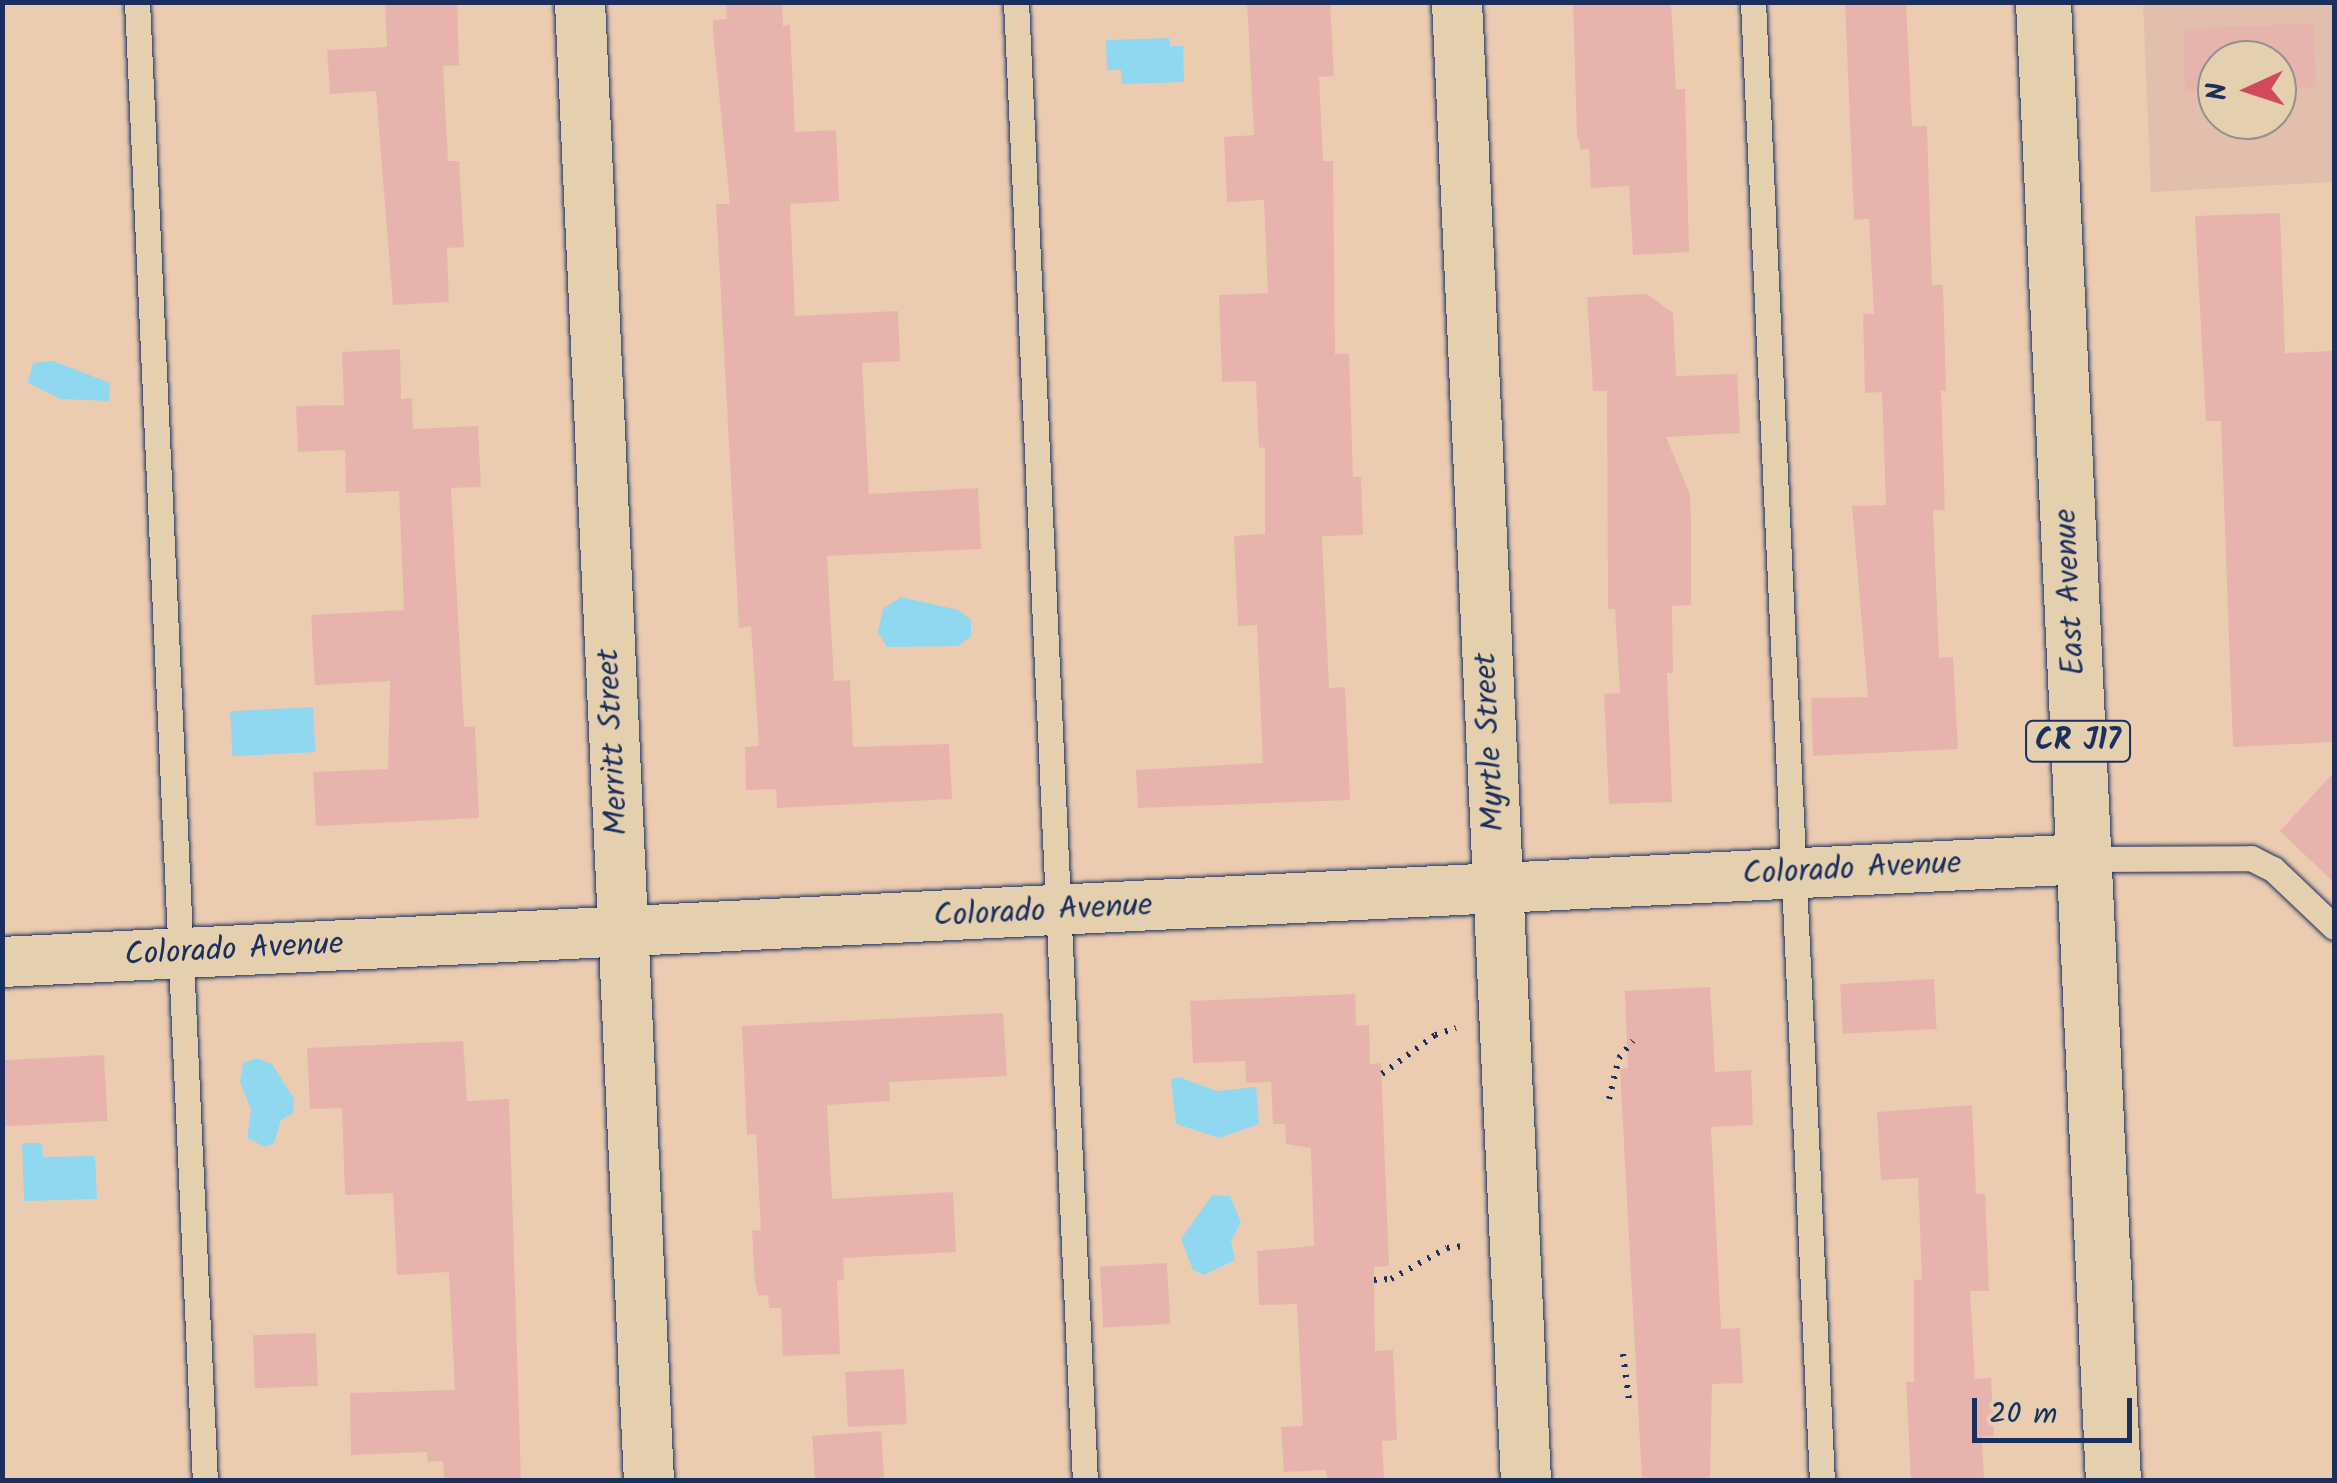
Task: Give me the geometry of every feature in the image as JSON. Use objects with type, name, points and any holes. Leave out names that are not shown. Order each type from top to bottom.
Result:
[{"type":"main road","name":"East Avenue","points":[[2044,2],[2113,1480]]},
{"type":"street","name":"Merritt Street","points":[[580,2],[648,1480]]},
{"type":"street","name":"Myrtle Street","points":[[1457,2],[1526,1480]]},
{"type":"street","name":"Colorado Avenue","points":[[2,962],[2084,859]]},
{"type":"lane","points":[[138,2],[205,1480]]},
{"type":"lane","points":[[1016,2],[1085,1480]]},
{"type":"lane","points":[[1754,2],[1822,1480]]},
{"type":"lane","points":[[2084,859],[2251,858],[2273,869],[2334,927]]},
{"type":"path","points":[[1382,1074],[1444,1031],[1505,1026]]},
{"type":"path","points":[[1609,1099],[1619,1058],[1634,1041]]},
{"type":"path","points":[[1374,1280],[1390,1279],[1446,1248],[1516,1244]]},
{"type":"path","points":[[1623,1354],[1629,1400]]},
{"type":"shaded area","points":[[2143,3],[2334,3],[2334,182],[2151,192]]},
{"type":"water","points":[[1169,38],[1170,46],[1183,46],[1184,82],[1122,84],[1121,70],[1107,70],[1106,40]]},
{"type":"water","points":[[53,361],[110,383],[109,401],[61,399],[28,383],[33,363]]},
{"type":"water","points":[[901,597],[958,610],[971,620],[971,636],[958,646],[887,647],[878,632],[883,609]]},
{"type":"water","points":[[313,707],[315,752],[232,756],[230,711]]},
{"type":"water","points":[[256,1058],[272,1064],[294,1099],[293,1113],[281,1120],[274,1143],[265,1147],[247,1138],[251,1109],[240,1082],[243,1063]]},
{"type":"water","points":[[1179,1077],[1217,1091],[1256,1087],[1259,1124],[1219,1138],[1176,1124],[1171,1079]]},
{"type":"water","points":[[22,1143],[42,1143],[43,1157],[95,1156],[97,1199],[24,1201]]},
{"type":"water","points":[[1212,1195],[1230,1196],[1241,1222],[1231,1241],[1235,1260],[1204,1275],[1193,1270],[1181,1239]]},
{"type":"building","points":[[385,2],[457,2],[459,65],[443,66],[448,161],[459,161],[464,247],[447,248],[449,302],[393,305],[376,91],[330,94],[327,50],[387,47]]},
{"type":"building","points":[[726,2],[782,2],[783,26],[790,25],[795,132],[836,130],[839,201],[790,204],[795,316],[898,311],[900,361],[862,363],[869,494],[978,488],[981,549],[827,556],[834,681],[850,680],[853,747],[949,744],[952,799],[777,808],[776,789],[746,790],[745,747],[759,746],[751,626],[739,628],[716,204],[730,204],[713,32],[713,20],[727,19]]},
{"type":"building","points":[[1247,2],[1330,2],[1334,76],[1319,77],[1323,161],[1333,161],[1335,354],[1349,354],[1353,477],[1361,477],[1363,535],[1322,536],[1329,688],[1345,687],[1350,800],[1138,808],[1136,770],[1263,763],[1257,625],[1238,626],[1234,536],[1265,534],[1265,447],[1259,448],[1256,381],[1222,382],[1219,295],[1268,293],[1264,200],[1227,202],[1224,137],[1254,135]]},
{"type":"building","points":[[1573,2],[1671,2],[1676,89],[1685,89],[1689,252],[1633,255],[1629,186],[1591,188],[1589,149],[1581,150],[1577,136]]},
{"type":"building","points":[[1845,2],[1906,2],[1912,126],[1927,126],[1932,285],[1943,285],[1946,391],[1941,391],[1945,510],[1933,510],[1939,658],[1953,657],[1958,749],[1813,756],[1811,698],[1868,697],[1852,506],[1886,505],[1882,392],[1865,393],[1863,314],[1874,314],[1869,219],[1854,220]]},
{"type":"building","points":[[2314,23],[2316,87],[2297,87],[2297,40],[2197,40],[2197,91],[2185,91],[2183,29]]},
{"type":"building","points":[[2280,213],[2285,353],[2334,351],[2334,742],[2233,747],[2221,421],[2206,421],[2195,216]]},
{"type":"building","points":[[1647,294],[1673,313],[1676,376],[1737,374],[1740,433],[1666,437],[1690,494],[1691,520],[1691,605],[1672,606],[1673,673],[1667,673],[1672,802],[1609,804],[1604,694],[1620,693],[1615,609],[1608,609],[1607,391],[1593,391],[1587,297]]},
{"type":"building","points":[[400,349],[401,399],[412,398],[413,429],[478,426],[481,487],[451,488],[464,727],[475,726],[479,818],[316,826],[313,772],[388,769],[390,681],[315,685],[311,615],[404,610],[399,491],[346,493],[345,450],[298,452],[296,406],[344,405],[342,352]]},
{"type":"building","points":[[2334,772],[2334,883],[2280,831]]},
{"type":"building","points":[[1934,979],[1937,1029],[1843,1034],[1840,984]]},
{"type":"building","points":[[1710,987],[1715,1072],[1751,1070],[1753,1125],[1711,1127],[1721,1329],[1740,1328],[1743,1383],[1712,1384],[1710,1480],[1642,1480],[1620,1069],[1628,1068],[1625,991]]},
{"type":"building","points":[[1355,994],[1356,1026],[1369,1025],[1370,1064],[1381,1063],[1389,1266],[1374,1267],[1375,1351],[1393,1350],[1397,1440],[1382,1441],[1384,1480],[1327,1480],[1326,1470],[1284,1472],[1281,1427],[1303,1426],[1297,1304],[1259,1305],[1257,1251],[1314,1246],[1311,1148],[1286,1144],[1285,1124],[1273,1124],[1271,1082],[1246,1083],[1245,1061],[1193,1063],[1190,1001]]},
{"type":"building","points":[[1003,1013],[1007,1076],[889,1082],[890,1101],[827,1105],[832,1199],[953,1192],[956,1252],[843,1258],[844,1280],[837,1281],[840,1354],[783,1356],[781,1308],[769,1308],[768,1295],[759,1296],[755,1284],[752,1231],[761,1230],[756,1134],[747,1135],[742,1026]]},
{"type":"building","points":[[463,1041],[467,1101],[509,1099],[521,1480],[444,1480],[443,1461],[428,1462],[427,1452],[351,1455],[350,1393],[455,1390],[449,1272],[397,1275],[393,1193],[345,1195],[342,1108],[310,1109],[307,1048]]},
{"type":"building","points":[[104,1055],[107,1121],[6,1126],[2,1060]]},
{"type":"building","points":[[1972,1105],[1976,1194],[1985,1194],[1989,1291],[1970,1291],[1975,1379],[1991,1378],[1994,1436],[1982,1437],[1984,1480],[1911,1480],[1906,1382],[1914,1382],[1914,1280],[1922,1279],[1918,1178],[1881,1180],[1877,1112]]},
{"type":"building","points":[[1167,1263],[1170,1324],[1103,1327],[1100,1267]]},
{"type":"building","points":[[316,1333],[318,1386],[255,1388],[253,1335]]},
{"type":"building","points":[[904,1369],[907,1424],[848,1427],[845,1372]]},
{"type":"building","points":[[881,1431],[884,1480],[815,1480],[812,1436]]}]
